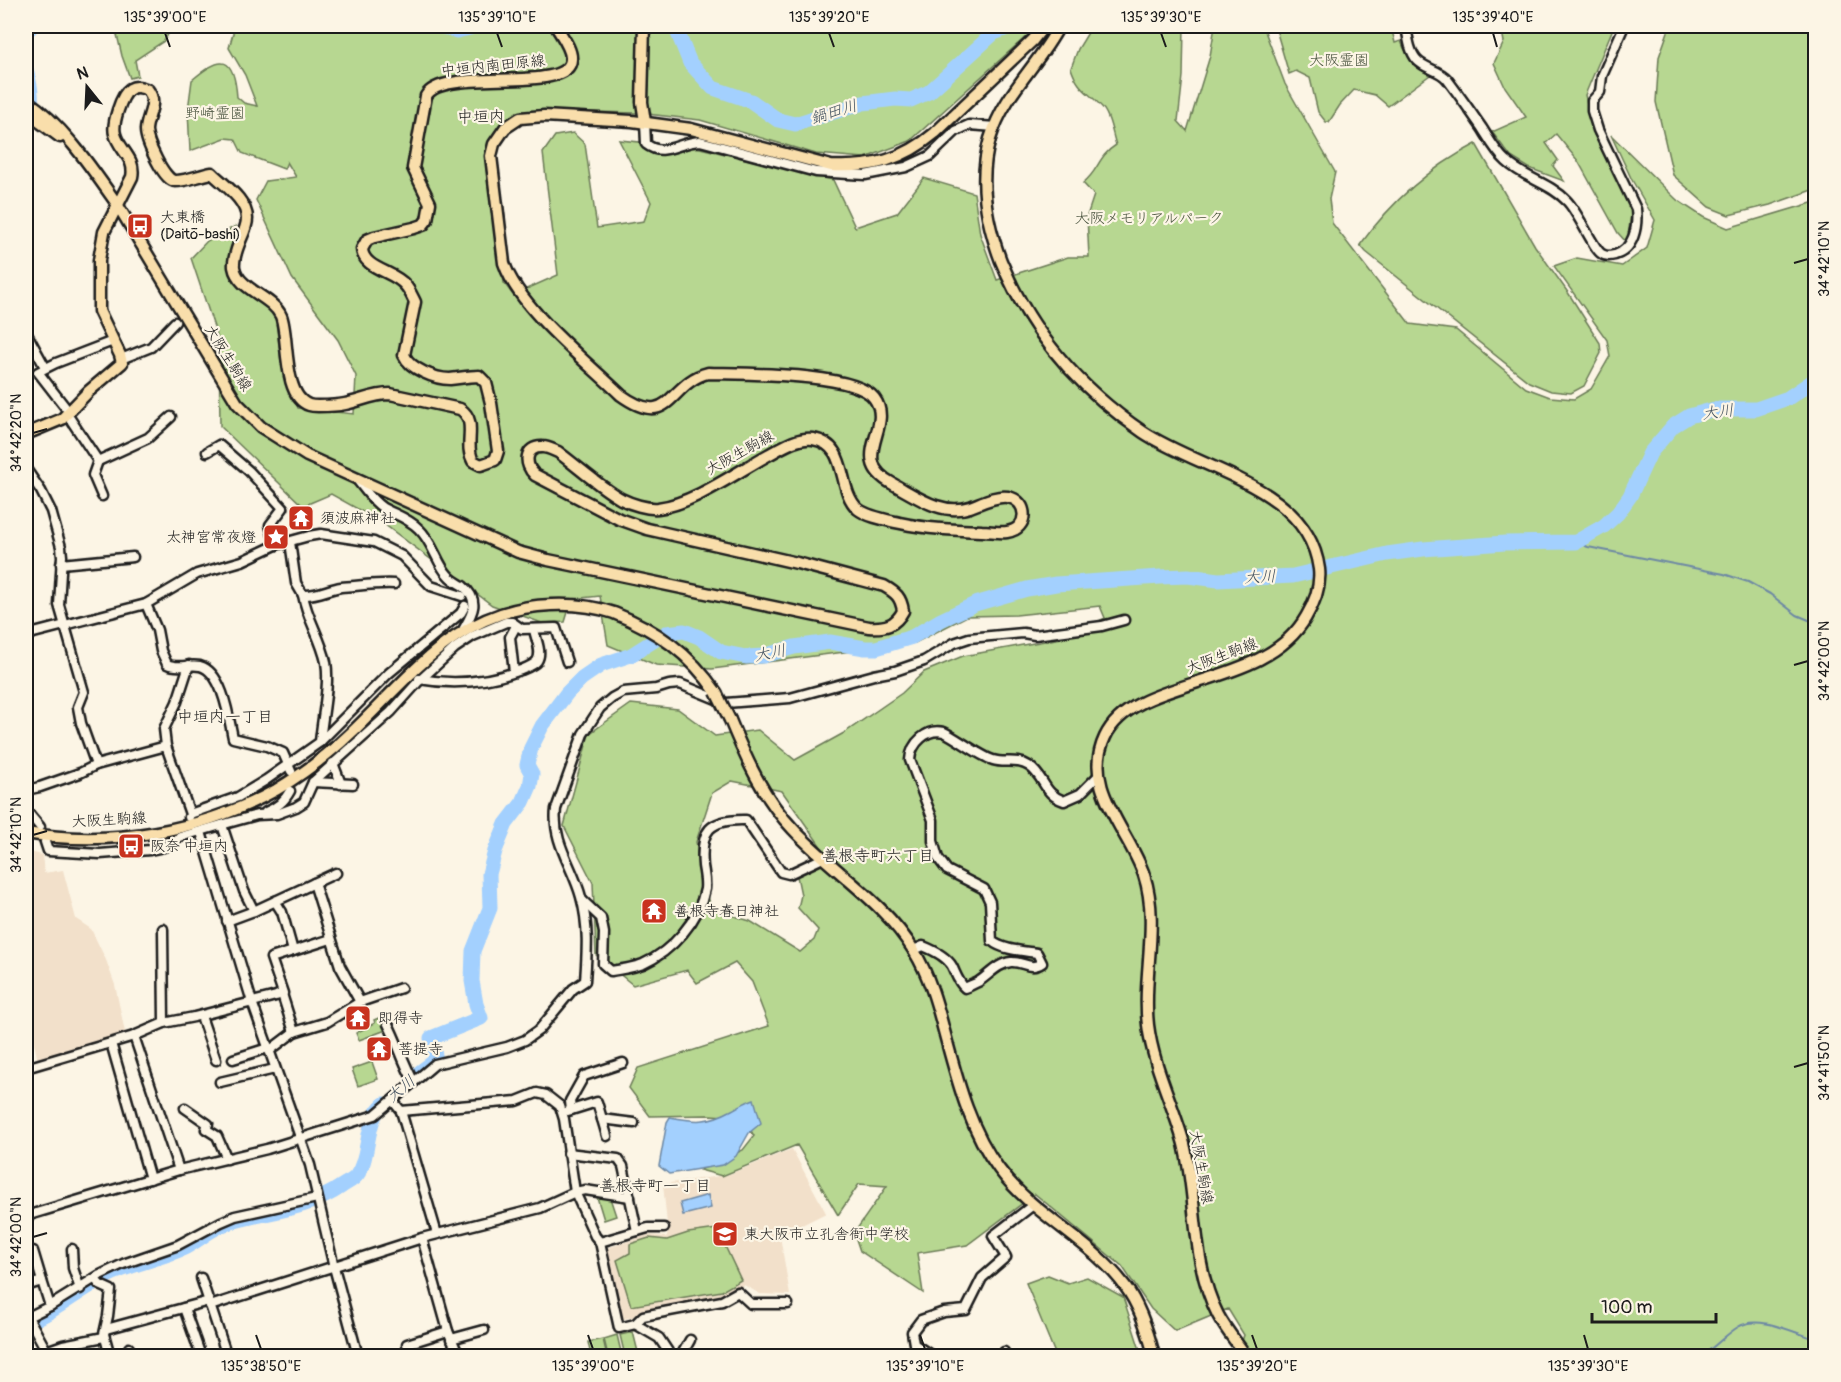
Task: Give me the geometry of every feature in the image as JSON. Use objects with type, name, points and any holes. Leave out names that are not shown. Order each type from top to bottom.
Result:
[{"type":"main road","name":"中垣内南田原線","points":[[121,359],[99,311],[98,280],[100,244],[117,204],[132,177],[134,168],[116,137],[114,128],[125,94],[136,87],[148,90],[152,95],[153,104],[146,130],[148,140],[167,178],[174,181],[212,173],[237,197],[246,210],[248,219],[234,256],[234,267],[243,282],[274,307],[281,316],[288,371],[297,394],[303,401],[309,405],[327,406],[345,404],[380,394],[390,394],[460,409],[467,413],[470,420],[470,455],[473,461],[481,465],[495,460],[498,451],[486,383],[479,376],[443,378],[411,366],[407,362],[404,355],[415,302],[405,284],[395,276],[371,265],[365,259],[362,249],[368,240],[374,237],[414,228],[423,225],[427,220],[430,203],[414,168],[414,156],[429,91],[435,87],[456,82],[525,80],[562,73],[569,67],[570,52],[556,26]]},
{"type":"main road","points":[[644,26],[642,102],[645,122]]},
{"type":"main road","name":"大阪生駒線","points":[[26,99],[95,172],[117,204],[237,403],[261,427],[284,443],[358,481],[518,552],[753,604],[884,628],[893,624],[903,611],[902,600],[896,593],[884,586],[797,563],[647,530],[619,519],[535,476],[526,461],[528,454],[534,449],[549,448],[558,452],[619,498],[656,508],[684,502],[796,441],[813,439],[827,444],[835,451],[852,501],[864,513],[901,523],[945,530],[1009,532],[1023,522],[1022,506],[1012,498],[1004,496],[962,509],[944,509],[886,480],[877,472],[871,450],[880,417],[879,409],[874,398],[856,385],[830,380],[708,373],[691,380],[664,405],[644,408],[631,402],[621,395],[528,304],[508,277],[493,184],[491,156],[494,144],[505,128],[520,118],[544,116],[645,122],[691,129],[831,166],[848,167],[885,161],[919,147],[1033,40],[1044,26]]},
{"type":"main road","name":"大阪生駒線","points":[[1059,26],[1009,97],[995,127],[985,165],[984,187],[987,216],[1007,275],[1034,326],[1087,386],[1144,433],[1268,495],[1294,516],[1305,530],[1318,562],[1320,579],[1310,610],[1301,626],[1275,651],[1250,664],[1152,698],[1130,709],[1110,728],[1098,754],[1098,776],[1106,801],[1144,875],[1149,896],[1146,994],[1148,1025],[1153,1050],[1185,1151],[1205,1280],[1219,1317],[1246,1356]]},
{"type":"main road","name":"大阪生駒線","points":[[26,112],[48,124]]},
{"type":"main road","points":[[26,434],[53,424],[68,413],[89,391],[119,367],[121,359]]},
{"type":"main road","name":"大阪生駒線","points":[[26,833],[92,838],[144,835],[170,829],[188,820],[220,815],[252,802],[298,776],[326,756],[430,655],[463,630],[494,616],[540,605],[570,604],[606,610],[638,622],[682,652],[702,672],[716,692],[746,760],[762,788],[791,828],[888,914],[914,950],[935,996],[968,1111],[985,1149],[999,1170],[1030,1203],[1108,1266],[1124,1284],[1141,1314],[1154,1356]]},
{"type":"street","points":[[1406,26],[1412,52],[1417,61],[1426,68],[1445,76],[1505,160],[1522,174],[1550,187],[1567,201],[1582,220],[1596,248],[1601,254],[1610,256],[1627,249],[1632,240],[1637,219],[1636,209],[1598,130],[1592,111],[1592,101],[1600,92],[1602,76],[1624,26]]},
{"type":"street","points":[[645,122],[646,144],[654,150],[661,151],[688,141],[700,141],[816,172],[866,175],[906,167],[930,156],[956,131],[969,125],[995,127]]},
{"type":"street","points":[[121,359],[152,347],[175,322]]},
{"type":"street","points":[[26,336],[45,368]]},
{"type":"street","points":[[98,461],[68,413],[38,372],[113,341]]},
{"type":"street","points":[[102,496],[93,475],[98,461],[148,438],[171,417]]},
{"type":"street","points":[[207,452],[219,445],[249,471],[284,508],[270,525],[276,546]]},
{"type":"street","points":[[26,468],[51,511],[61,547],[59,605],[84,692],[78,707],[81,723],[96,765]]},
{"type":"street","points":[[358,481],[372,499],[383,508],[405,518],[420,530],[434,548],[447,575],[468,590],[473,599],[474,610],[463,630]]},
{"type":"street","points":[[26,488],[34,482]]},
{"type":"street","points":[[26,636],[146,604],[197,574],[242,561],[276,546],[321,534],[374,542],[402,556],[431,586],[462,596]]},
{"type":"street","points":[[290,543],[296,583],[303,595],[305,609],[327,665],[320,742]]},
{"type":"street","points":[[61,564],[133,557]]},
{"type":"street","points":[[303,595],[340,588],[382,583],[394,584]]},
{"type":"street","points":[[146,604],[167,664],[173,667],[189,665],[204,668],[212,673],[226,705],[233,738],[267,746],[284,753],[289,767]]},
{"type":"street","points":[[189,665],[177,702],[164,729],[166,746],[188,820],[238,797],[289,767],[400,670],[465,606]]},
{"type":"street","points":[[26,1216],[179,1170],[301,1139],[375,1115],[435,1064],[507,1047],[525,1040],[539,1030],[573,989],[585,981],[587,929],[576,880],[556,834],[556,809],[583,734],[600,708],[623,692],[680,684],[726,703],[790,698],[924,662],[954,643],[969,638],[1023,633],[1035,635],[1102,626],[1124,620]]},
{"type":"street","points":[[257,815],[277,814],[304,802],[313,782],[391,712],[418,679],[473,636],[506,622],[512,622],[516,627],[556,628],[567,662]]},
{"type":"street","points":[[514,672],[510,637],[516,627]]},
{"type":"street","points":[[418,679],[486,680],[514,672],[537,662],[540,654],[534,629]]},
{"type":"street","points":[[914,950],[923,946],[934,950],[950,963],[960,984],[965,988],[1009,962],[1030,967],[1037,967],[1042,963],[1037,953],[996,945],[992,941],[990,902],[984,889],[947,870],[938,858],[933,841],[933,820],[910,760],[916,743],[927,734],[944,732],[994,761],[1021,762],[1037,774],[1048,792],[1056,799],[1064,801],[1080,794],[1098,776]]},
{"type":"street","points":[[26,790],[80,773],[96,765],[166,746]]},
{"type":"street","points":[[333,763],[341,784]]},
{"type":"street","points":[[313,782],[352,784]]},
{"type":"street","points":[[45,842],[48,851],[100,854],[150,850],[164,847],[180,837],[276,808],[285,800],[290,791]]},
{"type":"street","points":[[26,814],[30,815],[40,827]]},
{"type":"street","points":[[582,900],[601,918],[604,933],[603,964],[611,971],[641,965],[661,955],[686,931],[705,887],[701,846],[706,834],[715,823],[746,820],[781,872],[789,874],[823,858]]},
{"type":"street","points":[[222,825],[244,891],[254,911]]},
{"type":"street","points":[[170,829],[180,837]]},
{"type":"street","points":[[201,832],[252,1002],[310,1165],[334,1268],[358,1356]]},
{"type":"street","points":[[227,921],[336,873]]},
{"type":"street","points":[[314,883],[340,966],[360,1002]]},
{"type":"street","points":[[275,901],[282,912],[293,951]]},
{"type":"street","points":[[163,929],[164,1023]]},
{"type":"street","points":[[294,1032],[272,958],[331,939]]},
{"type":"street","points":[[233,1059],[269,1050],[294,1032],[327,1022],[360,1002],[401,988]]},
{"type":"street","points":[[26,1068],[134,1036],[164,1023],[201,1016],[282,994]]},
{"type":"street","points":[[201,1016],[216,1060]]},
{"type":"street","points":[[388,1024],[395,1036],[403,1063],[414,1082]]},
{"type":"street","points":[[134,1036],[179,1170]]},
{"type":"street","points":[[111,1043],[150,1179]]},
{"type":"street","points":[[623,1063],[584,1076],[567,1111],[568,1153],[575,1192],[600,1242],[619,1328],[635,1324],[643,1316],[722,1300],[738,1292],[751,1304],[788,1304]]},
{"type":"street","points":[[220,1082],[275,1069]]},
{"type":"street","points":[[401,1111],[516,1101],[537,1093],[546,1095],[567,1111]]},
{"type":"street","points":[[393,1101],[401,1111],[437,1234]]},
{"type":"street","points":[[567,1111],[597,1102],[608,1136]]},
{"type":"street","points":[[185,1108],[208,1124],[206,1129],[217,1136],[227,1159]]},
{"type":"street","points":[[602,1119],[634,1123]]},
{"type":"street","points":[[568,1153],[618,1159],[623,1167],[637,1231]]},
{"type":"street","points":[[32,1356],[184,1308],[210,1304],[334,1268],[422,1238],[540,1208],[575,1192],[585,1190],[630,1197]]},
{"type":"street","points":[[45,1353],[27,1317],[123,1264],[178,1245],[235,1216],[318,1200]]},
{"type":"street","points":[[932,1356],[914,1344],[912,1332],[921,1320],[944,1312],[966,1310],[982,1278],[1006,1257],[993,1236],[1030,1203]]},
{"type":"street","points":[[600,1242],[648,1228],[664,1228]]},
{"type":"street","points":[[422,1238],[449,1335],[459,1356]]},
{"type":"street","points":[[72,1249],[73,1268],[80,1288]]},
{"type":"street","points":[[33,1251],[50,1306]]},
{"type":"street","points":[[201,1278],[228,1356]]},
{"type":"street","points":[[95,1279],[99,1285],[111,1290],[105,1333],[110,1356]]},
{"type":"street","points":[[26,1286],[42,1281]]},
{"type":"street","points":[[184,1308],[201,1356]]},
{"type":"street","points":[[635,1324],[659,1338],[670,1356]]},
{"type":"street","points":[[411,1356],[407,1344],[484,1330]]},
{"type":"street","points":[[681,1356],[690,1340]]},
{"type":"shaded area","points":[[26,851],[42,855],[44,873],[63,870],[76,919],[91,929],[106,960],[115,985],[126,1037],[38,1061],[26,1008]]},
{"type":"shaded area","name":"東大阪市立孔舎衙中学校","points":[[792,1149],[826,1213],[780,1236],[790,1295],[760,1294],[744,1285],[724,1297],[658,1306],[639,1316],[622,1319],[607,1248],[648,1235],[666,1237],[668,1234],[663,1184],[727,1175]]},
{"type":"green space","points":[[115,26],[173,26],[164,41],[135,60],[138,76],[130,78]]},
{"type":"green space","points":[[235,26],[1003,26],[1029,34],[910,141],[865,158],[816,154],[700,120],[638,113],[544,111],[520,114],[489,148],[486,168],[504,283],[513,295],[558,275],[543,153],[555,136],[573,133],[585,144],[597,228],[644,221],[651,202],[619,140],[700,148],[833,180],[855,227],[897,213],[924,178],[974,193],[980,234],[997,280],[1068,257],[1089,257],[1087,216],[1094,195],[1083,183],[1105,154],[1116,145],[1106,113],[1080,85],[1071,68],[1078,49],[1092,26],[1184,26],[1183,76],[1178,121],[1187,131],[1210,56],[1215,26],[1263,26],[1285,84],[1335,172],[1329,199],[1332,223],[1410,324],[1456,330],[1526,388],[1550,397],[1574,399],[1591,389],[1610,356],[1607,340],[1554,266],[1577,258],[1622,266],[1647,248],[1655,220],[1632,180],[1611,135],[1677,200],[1703,217],[1728,228],[1815,202],[1815,1356],[1237,1356],[1244,1335],[1228,1309],[1175,1331],[1151,1309],[1122,1266],[1035,1194],[967,1245],[917,1253],[923,1293],[860,1251],[854,1233],[887,1186],[859,1184],[838,1215],[797,1145],[722,1176],[700,1170],[743,1150],[754,1136],[743,1117],[650,1116],[629,1088],[638,1068],[769,1026],[752,982],[735,963],[697,983],[687,970],[633,985],[596,955],[593,883],[564,826],[589,734],[631,704],[678,709],[715,736],[758,730],[795,760],[844,733],[902,693],[924,672],[963,656],[1067,637],[1105,618],[1100,606],[1016,615],[967,616],[915,643],[712,669],[656,665],[608,645],[600,596],[572,599],[565,622],[542,623],[492,605],[381,522],[331,494],[303,506],[220,426],[219,342],[191,258],[207,241],[236,226],[228,261],[235,279],[275,315],[281,361],[298,408],[354,414],[356,376],[338,340],[292,278],[256,200],[266,181],[296,177],[287,162],[284,169],[242,153],[235,139],[225,138],[190,151],[188,110],[192,80],[202,72],[211,66],[225,63],[233,73],[237,97],[244,103],[257,106],[245,75],[229,48]],"holes":[[[732,781],[782,791],[829,858],[797,876],[801,895],[798,908],[818,930],[814,940],[800,952],[750,921],[711,909],[696,842],[712,793]]]},
{"type":"green space","name":"大阪霊園","points":[[1275,26],[1391,26],[1395,43],[1401,41],[1412,61],[1430,75],[1388,106],[1375,95],[1354,90],[1329,122],[1326,122],[1318,112],[1310,78],[1296,71],[1289,74]]},
{"type":"green space","points":[[1501,26],[1614,26],[1585,95],[1594,135],[1609,156],[1632,207],[1627,243],[1618,233],[1578,161],[1556,134],[1546,143],[1558,160],[1553,166],[1564,181],[1529,168],[1511,157],[1492,132],[1526,117],[1505,87],[1494,63],[1504,42]]},
{"type":"green space","points":[[1670,26],[1815,26],[1815,189],[1770,205],[1729,215],[1709,207],[1673,175],[1656,102],[1659,57]]},
{"type":"green space","points":[[1476,144],[1535,246],[1600,343],[1601,353],[1584,386],[1571,393],[1551,391],[1529,382],[1360,245],[1384,215],[1411,188],[1442,164]]},
{"type":"green space","points":[[381,1017],[386,1030],[359,1040],[356,1033],[375,1023],[374,1020]]},
{"type":"green space","points":[[372,1062],[378,1079],[358,1086],[352,1069]]},
{"type":"green space","points":[[597,1197],[610,1198],[616,1216],[604,1220]]},
{"type":"green space","points":[[717,1229],[741,1280],[722,1291],[631,1306],[617,1260],[630,1253],[630,1244],[649,1238],[667,1240],[688,1233]]},
{"type":"green space","points":[[1048,1275],[1068,1283],[1087,1277],[1123,1297],[1142,1356],[1056,1356],[1026,1283]]},
{"type":"green space","points":[[633,1332],[639,1356],[625,1356],[620,1335]]},
{"type":"green space","points":[[617,1335],[622,1356],[608,1356],[604,1339]]},
{"type":"green space","points":[[603,1339],[607,1356],[591,1356],[588,1342]]},
{"type":"water","points":[[754,1099],[761,1123],[749,1133],[736,1156],[723,1165],[669,1174],[659,1166],[667,1122],[670,1117],[687,1120],[709,1119]]},
{"type":"water","points":[[708,1195],[711,1208],[683,1215],[680,1203]]},
{"type":"waterway","name":"鍋田川","points":[[26,32],[32,26]]},
{"type":"waterway","name":"鍋田川","points":[[440,26],[457,31],[471,26]]},
{"type":"waterway","name":"鍋田川","points":[[675,26],[690,63],[713,88],[751,101],[778,120],[795,124],[863,103],[895,99],[911,100],[929,92],[994,33],[1013,26]]},
{"type":"waterway","name":"鍋田川","points":[[26,70],[32,99],[31,114],[26,128]]},
{"type":"waterway","name":"大川","points":[[420,1072],[436,1060],[431,1038],[481,1018],[472,981],[473,951],[490,908],[489,874],[495,851],[506,824],[523,802],[530,786],[532,774],[527,765],[531,748],[542,726],[567,693],[582,678],[601,665],[631,655],[666,633],[684,631],[699,637],[721,652],[746,657],[763,656],[794,647],[830,642],[876,648],[912,637],[975,604],[1027,589],[1056,584],[1188,576],[1218,580],[1293,576],[1387,554],[1423,549],[1505,543],[1576,542],[1604,526],[1618,513],[1630,496],[1650,453],[1673,426],[1689,416],[1715,409],[1756,409],[1788,398],[1816,379]]},
{"type":"waterway","points":[[1576,542],[1588,547],[1724,574],[1748,582],[1770,594],[1797,615],[1816,623]]},
{"type":"waterway","name":"大川","points":[[26,1323],[47,1313],[105,1277],[182,1249],[219,1226],[300,1206],[350,1181],[356,1177],[361,1167],[373,1119],[384,1104]]},
{"type":"waterway","points":[[1701,1356],[1733,1330],[1747,1324],[1777,1326],[1816,1339]]},
{"type":"place","name":"大東橋 (Daitō-bashi)","points":[[140,226]]},
{"type":"place","name":"須波麻神社","points":[[301,518]]},
{"type":"place","name":"太神宮常夜燈","points":[[276,537]]},
{"type":"place","name":"阪奈 中垣内","points":[[131,846]]},
{"type":"place","name":"善根寺春日神社","points":[[654,911]]},
{"type":"place","name":"即得寺","points":[[358,1018]]},
{"type":"place","name":"菩提寺","points":[[379,1049]]},
{"type":"place","name":"東大阪市立孔舎衙中学校","points":[[725,1234]]},
{"type":"district","name":"中垣内","points":[[481,117]]},
{"type":"district","name":"中垣内一丁目","points":[[225,717]]},
{"type":"district","name":"善根寺町六丁目","points":[[878,856]]},
{"type":"district","name":"善根寺町一丁目","points":[[655,1186]]},
{"type":"park label","name":"野崎霊園","points":[[215,113]]},
{"type":"park label","name":"大阪メモリアルパーク","points":[[1149,218]]}]
